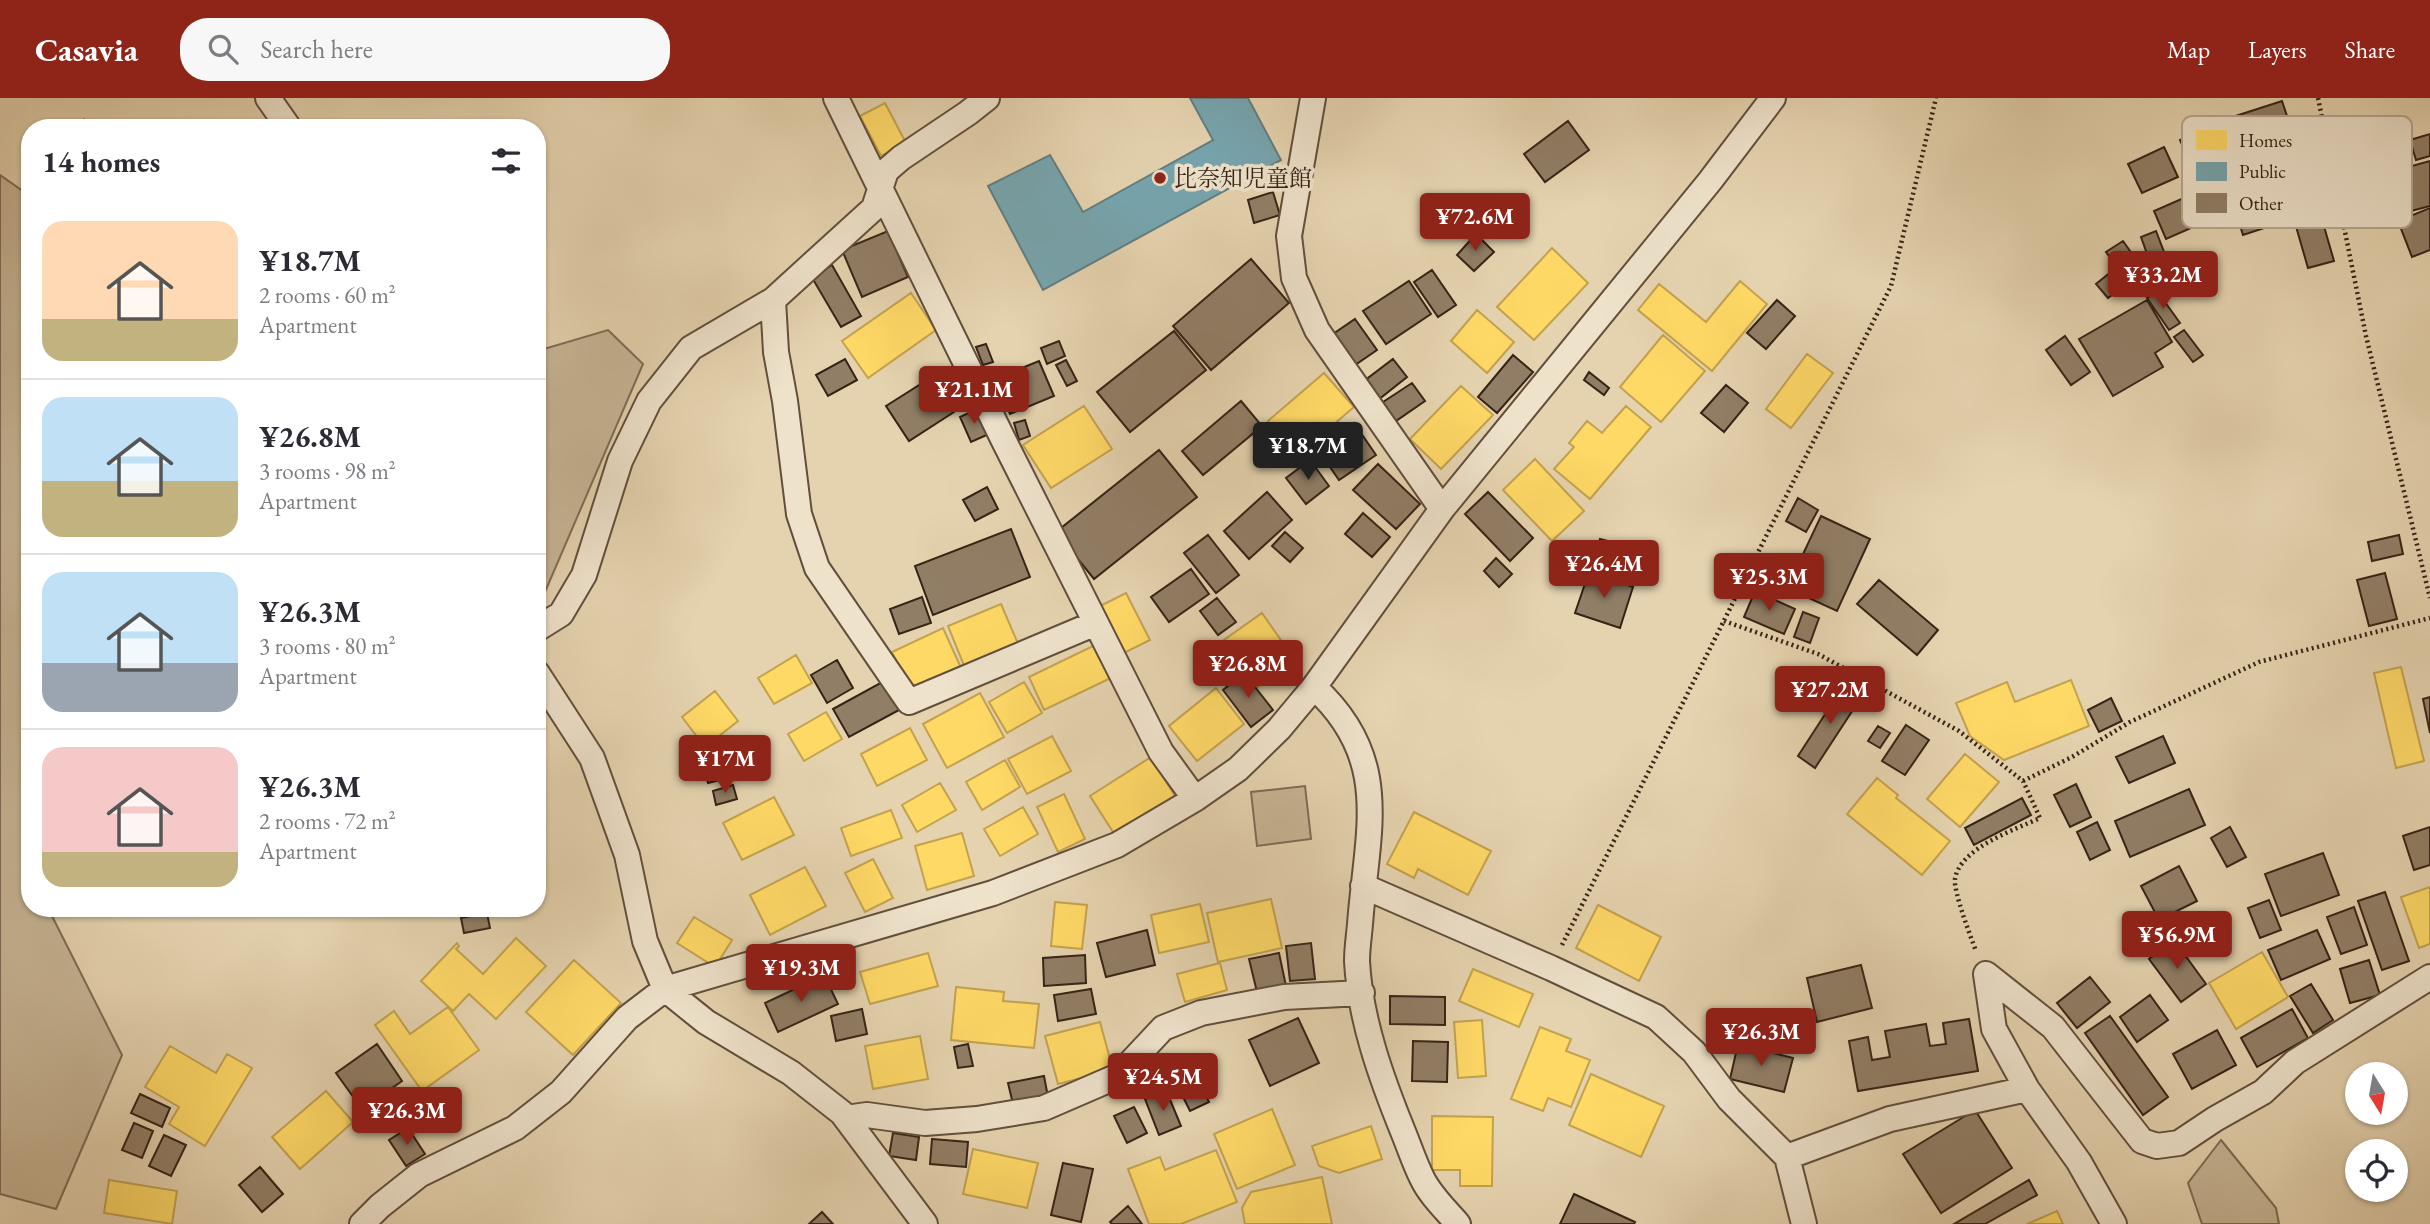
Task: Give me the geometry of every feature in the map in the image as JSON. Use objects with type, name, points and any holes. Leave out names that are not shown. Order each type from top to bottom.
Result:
[{"type":"street","points":[[268,98],[283,119]]},
{"type":"street","points":[[836,98],[1161,752],[1195,799]]},
{"type":"street","points":[[546,623],[561,614],[584,575],[620,460],[649,401],[691,348],[773,300],[874,208],[887,171],[901,158],[987,98]]},
{"type":"street","points":[[1313,98],[1289,236],[1294,278],[1317,330],[1442,509]]},
{"type":"street","points":[[362,1224],[419,1175],[515,1128],[524,1121],[561,1092],[627,1018],[664,989],[993,893],[1117,845],[1195,799],[1238,769],[1279,729],[1314,688],[1442,509],[1710,181],[1773,98]]},
{"type":"street","points":[[773,300],[776,352],[799,514],[817,568],[909,702],[1096,623]]},
{"type":"street","points":[[546,687],[592,758],[627,855],[645,941],[664,989],[706,1022],[792,1073],[846,1118],[925,1224]]},
{"type":"street","points":[[1314,688],[1334,706],[1359,746],[1370,791],[1370,838],[1357,960],[1376,1057],[1423,1181],[1458,1224]]},
{"type":"street","points":[[1363,886],[1656,1017],[1694,1052],[1728,1100],[1787,1157],[1804,1224]]},
{"type":"street","points":[[1986,974],[2053,1027],[2142,1141],[2157,1146],[2179,1143],[2263,1092],[2295,1062],[2430,977]]},
{"type":"street","points":[[1986,974],[1994,1029],[2027,1089],[2080,1163],[2114,1224]]},
{"type":"street","points":[[846,1118],[867,1115],[925,1123],[977,1119],[1044,1108],[1118,1076],[1163,1028],[1201,1013],[1284,997],[1362,993]]},
{"type":"street","points":[[1787,1157],[1890,1119],[2027,1089]]},
{"type":"path","points":[[1551,968],[1891,286],[1936,98]]},
{"type":"path","points":[[2318,98],[2322,116]]},
{"type":"path","points":[[2344,228],[2366,336],[2430,598]]},
{"type":"path","points":[[2023,781],[2072,757],[2130,722],[2259,662],[2430,618]]},
{"type":"path","points":[[1724,621],[1818,654],[1959,731],[2023,781],[2040,818],[1976,849],[1962,862],[1954,880],[1969,934],[1986,974]]},
{"type":"shaded area","points":[[0,175],[21,190],[21,917],[53,917],[122,1055],[56,1209],[0,1194]]},
{"type":"shaded area","points":[[608,330],[643,364],[546,590],[546,348]]},
{"type":"shaded area","points":[[1305,786],[1311,839],[1257,846],[1251,792]]},
{"type":"shaded area","points":[[2221,1140],[2276,1208],[2279,1224],[2202,1224],[2188,1183]]},
{"type":"building: Homes","points":[[885,103],[906,143],[881,156],[860,116]]},
{"type":"building: Homes","points":[[1552,248],[1588,283],[1534,340],[1497,307]]},
{"type":"building: Homes","points":[[1740,281],[1767,304],[1712,371],[1638,310],[1659,284],[1706,322]]},
{"type":"building: Homes","points":[[911,293],[936,330],[868,378],[842,341]]},
{"type":"building: Homes","points":[[1477,310],[1514,342],[1487,373],[1451,341]]},
{"type":"building: Homes","points":[[1663,335],[1705,371],[1661,422],[1620,387]]},
{"type":"building: Homes","points":[[1807,354],[1833,373],[1791,428],[1766,409]]},
{"type":"building: Homes","points":[[1324,373],[1354,407],[1298,455],[1268,421]]},
{"type":"building: Homes","points":[[1461,386],[1493,415],[1441,469],[1410,439]]},
{"type":"building: Homes","points":[[1084,406],[1112,449],[1051,488],[1023,445]]},
{"type":"building: Homes","points":[[1626,406],[1651,427],[1590,499],[1554,469],[1574,447],[1569,443],[1587,421],[1602,433]]},
{"type":"building: Homes","points":[[1535,459],[1584,511],[1552,541],[1503,490]]},
{"type":"building: Homes","points":[[1126,593],[1150,640],[1122,654],[1098,607]]},
{"type":"building: Homes","points":[[1001,604],[1019,646],[965,668],[948,626]]},
{"type":"building: Homes","points":[[1262,613],[1295,660],[1257,687],[1224,640]]},
{"type":"building: Homes","points":[[943,628],[962,670],[912,693],[892,652]]},
{"type":"building: Homes","points":[[1097,644],[1113,677],[1044,710],[1029,677]]},
{"type":"building: Homes","points":[[796,655],[812,683],[774,704],[758,678]]},
{"type":"building: Homes","points":[[2401,667],[2424,761],[2396,768],[2374,673]]},
{"type":"building: Homes","points":[[2071,680],[2089,726],[2004,760],[1970,736],[1956,703],[2007,682],[2015,702]]},
{"type":"building: Homes","points":[[1024,682],[1042,713],[1007,733],[989,702]]},
{"type":"building: Homes","points":[[1216,688],[1244,724],[1197,761],[1169,726]]},
{"type":"building: Homes","points":[[715,691],[738,721],[705,747],[682,717]]},
{"type":"building: Homes","points":[[980,693],[1004,737],[947,768],[923,724]]},
{"type":"building: Homes","points":[[826,712],[842,739],[804,761],[788,734]]},
{"type":"building: Homes","points":[[910,728],[927,760],[877,786],[861,754]]},
{"type":"building: Homes","points":[[1052,736],[1071,771],[1027,794],[1008,759]]},
{"type":"building: Homes","points":[[1965,754],[1999,782],[1960,827],[1927,799]]},
{"type":"building: Homes","points":[[1151,757],[1175,796],[1115,835],[1090,796]]},
{"type":"building: Homes","points":[[1005,760],[1020,787],[982,810],[966,782]]},
{"type":"building: Homes","points":[[1877,778],[1898,795],[1896,798],[1950,841],[1922,875],[1847,814]]},
{"type":"building: Homes","points":[[940,783],[956,810],[917,832],[902,805]]},
{"type":"building: Homes","points":[[1064,794],[1085,839],[1058,852],[1037,807]]},
{"type":"building: Homes","points":[[774,797],[794,835],[742,860],[723,823]]},
{"type":"building: Homes","points":[[1023,807],[1038,834],[1000,856],[984,829]]},
{"type":"building: Homes","points":[[891,810],[902,838],[851,856],[841,828]]},
{"type":"building: Homes","points":[[1414,812],[1491,851],[1468,895],[1418,869],[1414,878],[1387,864]]},
{"type":"building: Homes","points":[[962,833],[974,876],[927,890],[915,846]]},
{"type":"building: Homes","points":[[873,859],[893,898],[865,912],[845,873]]},
{"type":"building: Homes","points":[[805,867],[826,906],[770,935],[750,895]]},
{"type":"building: Homes","points":[[2430,887],[2430,944],[2419,948],[2401,897]]},
{"type":"building: Homes","points":[[1271,899],[1282,948],[1218,962],[1207,913]]},
{"type":"building: Homes","points":[[1055,902],[1087,905],[1082,949],[1051,946]]},
{"type":"building: Homes","points":[[1200,904],[1209,942],[1159,953],[1151,915]]},
{"type":"building: Homes","points":[[1598,905],[1661,937],[1639,981],[1576,948]]},
{"type":"building: Homes","points":[[694,917],[732,940],[715,967],[677,943]]},
{"type":"building: Homes","points":[[516,938],[546,966],[496,1019],[469,994],[453,1011],[421,981],[457,943],[459,946],[456,949],[483,974]]},
{"type":"building: Homes","points":[[2262,952],[2288,997],[2236,1029],[2209,983]]},
{"type":"building: Homes","points":[[928,953],[938,986],[870,1004],[860,972]]},
{"type":"building: Homes","points":[[574,960],[621,1003],[573,1055],[526,1012]]},
{"type":"building: Homes","points":[[1220,963],[1227,990],[1185,1002],[1177,974]]},
{"type":"building: Homes","points":[[1473,969],[1533,994],[1519,1027],[1459,1001]]},
{"type":"building: Homes","points":[[956,987],[1004,992],[1003,1001],[1039,1004],[1034,1048],[951,1040]]},
{"type":"building: Homes","points":[[448,1007],[479,1050],[422,1091],[375,1025],[394,1011],[410,1034]]},
{"type":"building: Homes","points":[[1482,1020],[1486,1076],[1458,1078],[1454,1022]]},
{"type":"building: Homes","points":[[1100,1022],[1113,1070],[1058,1084],[1045,1036]]},
{"type":"building: Homes","points":[[1540,1027],[1571,1039],[1566,1051],[1590,1060],[1571,1107],[1548,1098],[1543,1111],[1511,1099]]},
{"type":"building: Homes","points":[[920,1036],[928,1079],[873,1089],[865,1046]]},
{"type":"building: Homes","points":[[170,1046],[216,1073],[227,1054],[252,1068],[205,1146],[169,1124],[179,1107],[145,1087]]},
{"type":"building: Homes","points":[[1591,1074],[1664,1106],[1641,1157],[1569,1125]]},
{"type":"building: Homes","points":[[326,1091],[353,1122],[300,1169],[272,1137]]},
{"type":"building: Homes","points":[[1272,1109],[1295,1165],[1237,1189],[1214,1134]]},
{"type":"building: Homes","points":[[1432,1116],[1493,1117],[1492,1186],[1460,1186],[1460,1170],[1432,1170]]},
{"type":"building: Homes","points":[[1371,1126],[1382,1159],[1339,1173],[1319,1166],[1312,1146]]},
{"type":"building: Homes","points":[[973,1149],[1038,1163],[1027,1208],[963,1194]]},
{"type":"building: Homes","points":[[1216,1150],[1237,1202],[1181,1224],[1149,1224],[1128,1169],[1160,1157],[1165,1170]]},
{"type":"building: Homes","points":[[1322,1177],[1332,1224],[1245,1224],[1242,1208],[1251,1192]]},
{"type":"building: Homes","points":[[109,1180],[177,1191],[172,1224],[104,1213]]},
{"type":"building: Homes","points":[[2057,1211],[2063,1224],[2027,1224]]},
{"type":"building: Public","points":[[1190,98],[1248,98],[1281,160],[1043,290],[988,186],[1050,155],[1083,212],[1213,140]]},
{"type":"building: Other","points":[[2282,101],[2287,116],[2236,116]]},
{"type":"building: Other","points":[[1568,121],[1589,150],[1545,182],[1524,154]]},
{"type":"building: Other","points":[[2430,134],[2430,156],[2416,160],[2412,139]]},
{"type":"building: Other","points":[[2164,147],[2178,177],[2142,193],[2128,164]]},
{"type":"building: Other","points":[[2430,161],[2430,206],[2412,211],[2412,166]]},
{"type":"building: Other","points":[[1273,192],[1280,215],[1254,223],[1248,200]]},
{"type":"building: Other","points":[[2182,199],[2182,228],[2191,228],[2166,239],[2154,211]]},
{"type":"building: Other","points":[[2430,208],[2430,250],[2412,257],[2401,228],[2412,228],[2412,215]]},
{"type":"building: Other","points":[[2241,228],[2264,228],[2243,235]]},
{"type":"building: Other","points":[[2296,228],[2324,228],[2334,261],[2308,268]]},
{"type":"building: Other","points":[[888,231],[908,277],[862,297],[842,250]]},
{"type":"building: Other","points":[[2156,231],[2166,257],[2150,262],[2141,237]]},
{"type":"building: Other","points":[[1476,234],[1494,252],[1474,271],[1457,255]]},
{"type":"building: Other","points":[[2123,241],[2144,271],[2128,283],[2106,252]]},
{"type":"building: Other","points":[[1251,259],[1289,303],[1211,370],[1173,326]]},
{"type":"building: Other","points":[[832,265],[861,316],[841,327],[811,276]]},
{"type":"building: Other","points":[[1432,270],[1456,305],[1438,317],[1414,282]]},
{"type":"building: Other","points":[[2111,272],[2123,286],[2108,298],[2096,284]]},
{"type":"building: Other","points":[[1409,281],[1431,314],[1386,344],[1363,311]]},
{"type":"building: Other","points":[[2157,291],[2180,323],[2169,330],[2147,298]]},
{"type":"building: Other","points":[[1777,300],[1795,316],[1766,349],[1747,333]]},
{"type":"building: Other","points":[[2147,300],[2172,342],[2155,353],[2163,367],[2113,396],[2079,339]]},
{"type":"building: Other","points":[[1355,319],[1377,350],[1355,365],[1333,334]]},
{"type":"building: Other","points":[[2184,330],[2203,355],[2193,362],[2174,337]]},
{"type":"building: Other","points":[[1174,331],[1206,370],[1130,432],[1097,392]]},
{"type":"building: Other","points":[[2065,336],[2090,372],[2071,385],[2046,350]]},
{"type":"building: Other","points":[[1059,341],[1065,356],[1047,364],[1041,348]]},
{"type":"building: Other","points":[[986,344],[993,362],[983,365],[976,347]]},
{"type":"building: Other","points":[[1513,355],[1533,372],[1497,413],[1478,397]]},
{"type":"building: Other","points":[[845,359],[857,380],[828,396],[816,375]]},
{"type":"building: Other","points":[[1393,359],[1407,377],[1378,400],[1364,381]]},
{"type":"building: Other","points":[[1066,360],[1077,381],[1067,386],[1056,365]]},
{"type":"building: Other","points":[[1039,361],[1054,396],[1010,414],[995,379]]},
{"type":"building: Other","points":[[1589,372],[1609,388],[1604,395],[1584,380]]},
{"type":"building: Other","points":[[932,377],[954,412],[909,441],[886,406]]},
{"type":"building: Other","points":[[961,379],[974,401],[962,408],[949,386]]},
{"type":"building: Other","points":[[1412,383],[1425,401],[1393,423],[1380,404]]},
{"type":"building: Other","points":[[1726,385],[1748,403],[1724,432],[1701,413]]},
{"type":"building: Other","points":[[1241,401],[1262,426],[1203,475],[1182,451]]},
{"type":"building: Other","points":[[977,409],[989,434],[971,442],[960,417]]},
{"type":"building: Other","points":[[1025,420],[1030,436],[1019,440],[1014,423]]},
{"type":"building: Other","points":[[1354,423],[1376,455],[1339,480],[1317,448]]},
{"type":"building: Other","points":[[1159,450],[1197,497],[1094,579],[1056,532]]},
{"type":"building: Other","points":[[1310,460],[1329,486],[1306,504],[1286,478]]},
{"type":"building: Other","points":[[1378,464],[1420,504],[1396,529],[1353,490]]},
{"type":"building: Other","points":[[987,487],[998,509],[975,521],[963,500]]},
{"type":"building: Other","points":[[1267,492],[1292,520],[1249,559],[1224,531]]},
{"type":"building: Other","points":[[1488,492],[1533,538],[1510,561],[1465,514]]},
{"type":"building: Other","points":[[1798,498],[1818,510],[1806,532],[1786,521]]},
{"type":"building: Other","points":[[1363,513],[1390,537],[1372,557],[1345,534]]},
{"type":"building: Other","points":[[1821,516],[1870,539],[1837,611],[1787,588]]},
{"type":"building: Other","points":[[1011,529],[1030,577],[933,615],[915,566]]},
{"type":"building: Other","points":[[1285,532],[1303,548],[1290,562],[1272,546]]},
{"type":"building: Other","points":[[1208,535],[1239,575],[1216,593],[1184,553]]},
{"type":"building: Other","points":[[2399,535],[2403,554],[2372,561],[2368,542]]},
{"type":"building: Other","points":[[1600,539],[1646,551],[1639,578],[1592,566]]},
{"type":"building: Other","points":[[1496,558],[1512,574],[1499,587],[1484,571]]},
{"type":"building: Other","points":[[1191,569],[1209,594],[1169,622],[1151,597]]},
{"type":"building: Other","points":[[1589,572],[1633,587],[1620,628],[1575,613]]},
{"type":"building: Other","points":[[2385,573],[2397,619],[2369,626],[2357,580]]},
{"type":"building: Other","points":[[1879,580],[1938,630],[1917,655],[1857,604]]},
{"type":"building: Other","points":[[1755,591],[1795,609],[1784,634],[1744,617]]},
{"type":"building: Other","points":[[922,597],[931,623],[899,634],[890,609]]},
{"type":"building: Other","points":[[1217,598],[1236,622],[1218,635],[1200,611]]},
{"type":"building: Other","points":[[1803,612],[1819,618],[1810,643],[1794,637]]},
{"type":"building: Other","points":[[837,660],[853,688],[827,703],[811,675]]},
{"type":"building: Other","points":[[1244,673],[1273,710],[1251,727],[1223,690]]},
{"type":"building: Other","points":[[884,681],[899,710],[849,737],[833,709]]},
{"type":"building: Other","points":[[1844,685],[1862,696],[1815,768],[1798,756]]},
{"type":"building: Other","points":[[2430,697],[2430,733],[2423,699]]},
{"type":"building: Other","points":[[2111,698],[2122,721],[2099,732],[2088,710]]},
{"type":"building: Other","points":[[1906,725],[1929,740],[1905,775],[1882,761]]},
{"type":"building: Other","points":[[1878,726],[1890,733],[1880,748],[1868,741]]},
{"type":"building: Other","points":[[2163,736],[2175,763],[2129,783],[2116,757]]},
{"type":"building: Other","points":[[713,755],[720,780],[708,783],[701,758]]},
{"type":"building: Other","points":[[2076,784],[2091,817],[2070,827],[2054,795]]},
{"type":"building: Other","points":[[733,785],[737,799],[716,805],[713,791]]},
{"type":"building: Other","points":[[2189,789],[2205,825],[2130,857],[2115,821]]},
{"type":"building: Other","points":[[2022,798],[2031,815],[1974,845],[1965,828]]},
{"type":"building: Other","points":[[2097,822],[2110,850],[2090,860],[2077,832]]},
{"type":"building: Other","points":[[2230,827],[2246,857],[2227,867],[2211,838]]},
{"type":"building: Other","points":[[2430,827],[2430,865],[2414,870],[2403,836]]},
{"type":"building: Other","points":[[2323,853],[2339,895],[2281,916],[2265,874]]},
{"type":"building: Other","points":[[2179,866],[2197,901],[2159,920],[2141,886]]},
{"type":"building: Other","points":[[2385,892],[2409,961],[2382,970],[2358,901]]},
{"type":"building: Other","points":[[2269,900],[2281,930],[2260,938],[2248,908]]},
{"type":"building: Other","points":[[2354,907],[2367,945],[2341,954],[2327,917]]},
{"type":"building: Other","points":[[488,917],[490,928],[464,933],[461,918]]},
{"type":"building: Other","points":[[1147,930],[1155,965],[1106,977],[1097,943]]},
{"type":"building: Other","points":[[2317,930],[2330,959],[2281,980],[2268,950]]},
{"type":"building: Other","points":[[2174,940],[2206,984],[2181,1002],[2149,959]]},
{"type":"building: Other","points":[[1311,943],[1315,979],[1290,981],[1286,946]]},
{"type":"building: Other","points":[[1279,953],[1286,986],[1257,992],[1249,959]]},
{"type":"building: Other","points":[[1085,955],[1086,983],[1044,986],[1043,958]]},
{"type":"building: Other","points":[[2369,960],[2380,995],[2350,1003],[2340,969]]},
{"type":"building: Other","points":[[1861,965],[1872,1008],[1817,1022],[1807,978]]},
{"type":"building: Other","points":[[824,975],[838,1004],[778,1032],[765,1003]]},
{"type":"building: Other","points":[[2090,977],[2110,1002],[2077,1028],[2057,1003]]},
{"type":"building: Other","points":[[2311,984],[2333,1020],[2313,1033],[2290,996]]},
{"type":"building: Other","points":[[1091,989],[1096,1014],[1058,1021],[1054,995]]},
{"type":"building: Other","points":[[2150,995],[2168,1020],[2137,1042],[2120,1017]]},
{"type":"building: Other","points":[[1390,996],[1445,997],[1445,1025],[1390,1024]]},
{"type":"building: Other","points":[[862,1009],[867,1034],[836,1041],[831,1016]]},
{"type":"building: Other","points":[[2292,1009],[2308,1038],[2257,1067],[2241,1038]]},
{"type":"building: Other","points":[[2110,1016],[2168,1097],[2143,1115],[2085,1033]]},
{"type":"building: Other","points":[[1298,1018],[1319,1063],[1270,1086],[1249,1040]]},
{"type":"building: Other","points":[[1969,1019],[1978,1071],[1858,1091],[1849,1041],[1868,1037],[1872,1060],[1890,1057],[1885,1031],[1926,1024],[1930,1046],[1946,1044],[1943,1023]]},
{"type":"building: Other","points":[[2217,1030],[2236,1065],[2192,1089],[2173,1054]]},
{"type":"building: Other","points":[[1413,1041],[1448,1042],[1447,1082],[1412,1081]]},
{"type":"building: Other","points":[[377,1044],[402,1081],[362,1109],[336,1073]]},
{"type":"building: Other","points":[[968,1044],[973,1066],[958,1068],[954,1047]]},
{"type":"building: Other","points":[[1738,1044],[1793,1058],[1784,1092],[1730,1079]]},
{"type":"building: Other","points":[[1188,1059],[1209,1102],[1190,1111],[1169,1069]]},
{"type":"building: Other","points":[[1044,1076],[1048,1097],[1013,1104],[1008,1083]]},
{"type":"building: Other","points":[[1166,1090],[1181,1126],[1159,1135],[1145,1099]]},
{"type":"building: Other","points":[[140,1094],[170,1108],[162,1127],[131,1113]]},
{"type":"building: Other","points":[[1134,1107],[1147,1133],[1127,1143],[1114,1116]]},
{"type":"building: Other","points":[[1975,1110],[2012,1168],[1941,1213],[1903,1154]]},
{"type":"building: Other","points":[[134,1123],[153,1131],[142,1158],[122,1150]]},
{"type":"building: Other","points":[[408,1128],[425,1154],[406,1166],[389,1140]]},
{"type":"building: Other","points":[[893,1133],[919,1137],[916,1160],[889,1156]]},
{"type":"building: Other","points":[[164,1135],[186,1145],[171,1176],[149,1166]]},
{"type":"building: Other","points":[[932,1139],[968,1142],[966,1167],[930,1164]]},
{"type":"building: Other","points":[[1063,1163],[1093,1169],[1081,1222],[1051,1215]]},
{"type":"building: Other","points":[[260,1167],[283,1194],[262,1212],[239,1185]]},
{"type":"building: Other","points":[[2029,1180],[2037,1195],[1985,1224],[1954,1224]]},
{"type":"building: Other","points":[[1574,1194],[1635,1222],[1560,1224]]},
{"type":"building: Other","points":[[1128,1206],[1142,1224],[1110,1222]]},
{"type":"building: Other","points":[[822,1212],[833,1224],[809,1224]]},
{"type":"place","name":"比奈知児童館","points":[[1160,178]]}]
